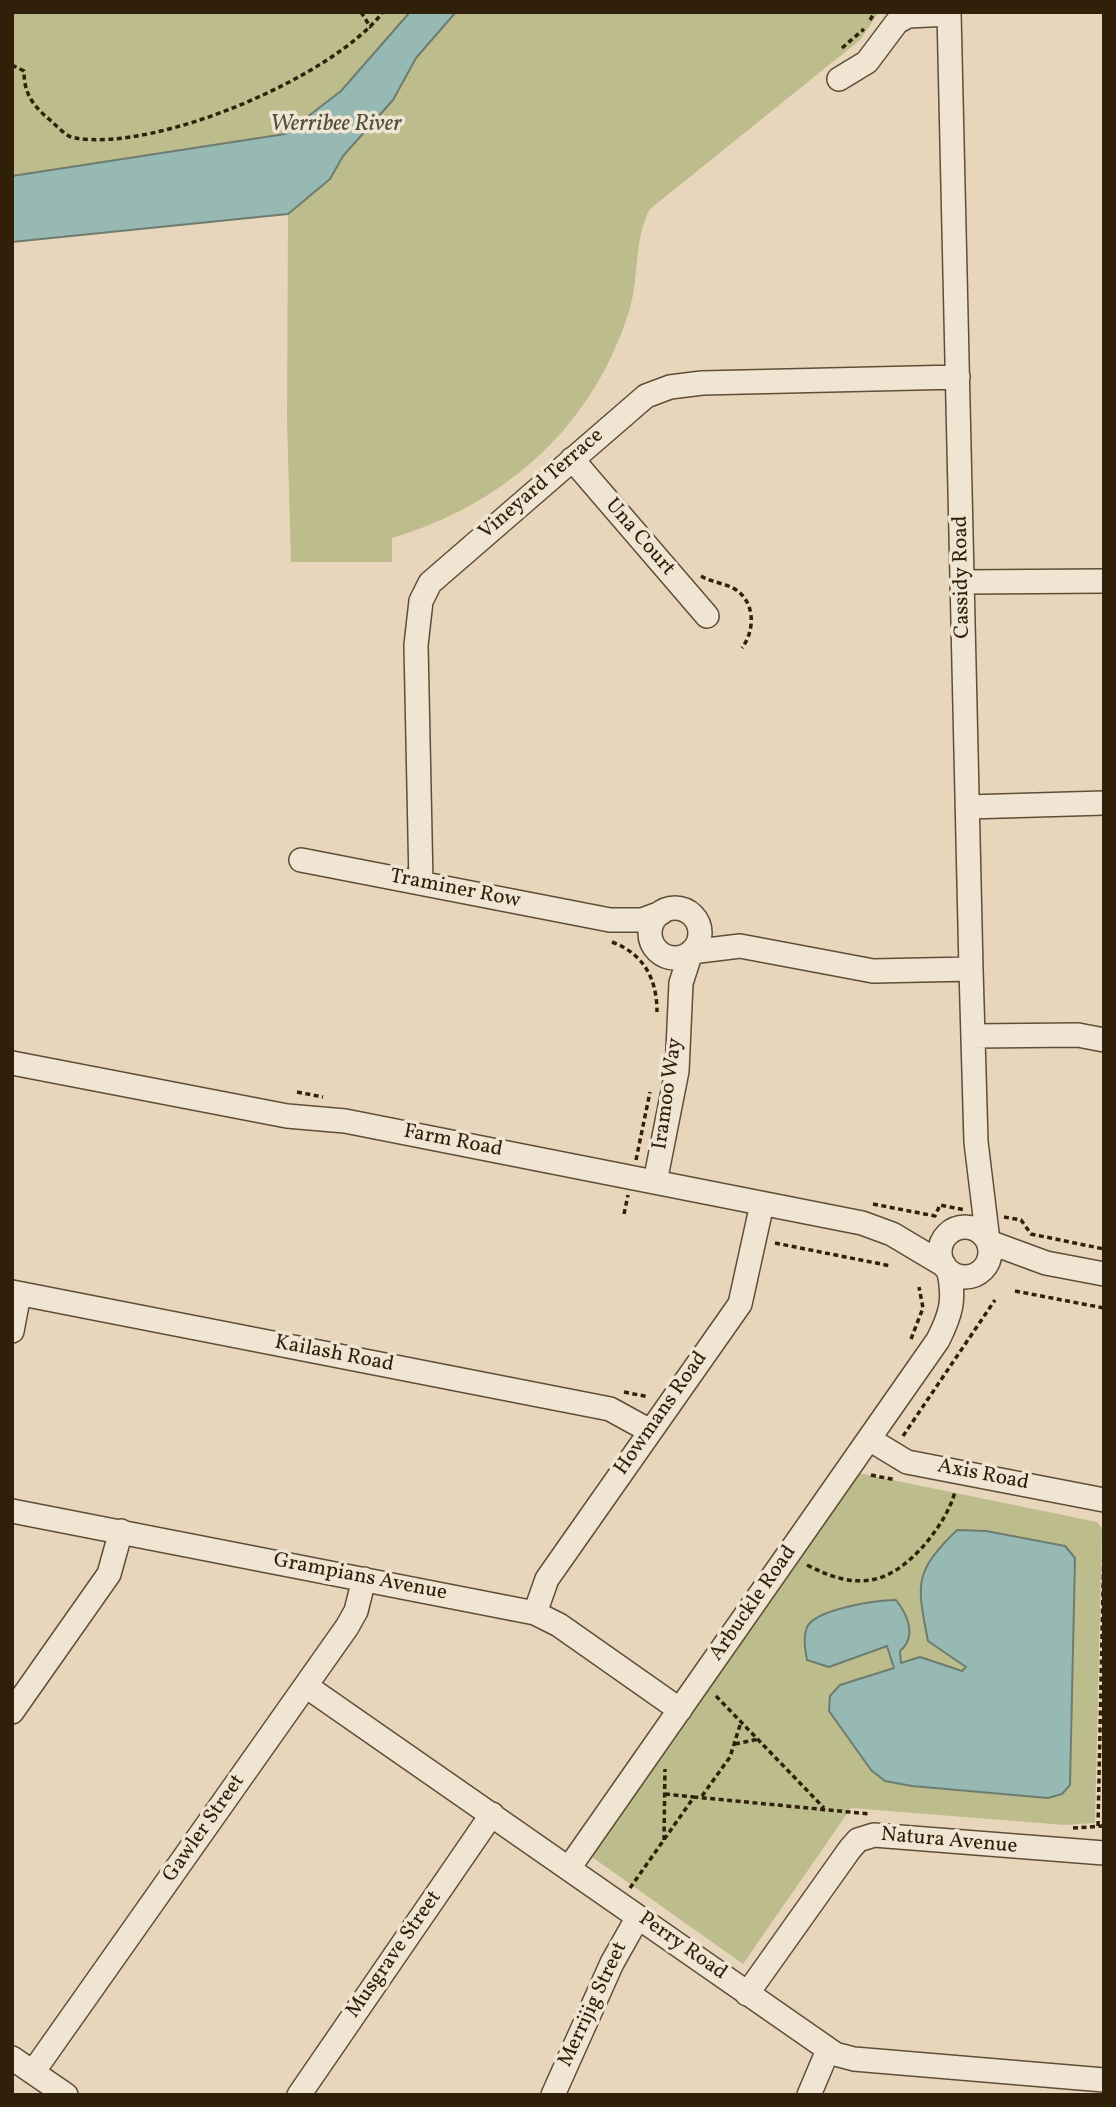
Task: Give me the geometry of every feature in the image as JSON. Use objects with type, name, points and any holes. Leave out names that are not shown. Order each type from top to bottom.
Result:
[{"type":"street","points":[[839,79],[867,62],[897,22],[908,16],[949,13]]},
{"type":"street","name":"Cassidy Road","points":[[949,13],[976,1142],[988,1242]]},
{"type":"street","name":"Vineyard Terrace","points":[[421,883],[416,645],[421,601],[430,583],[646,396],[670,387],[702,383],[958,377]]},
{"type":"street","name":"Una Court","points":[[572,459],[707,616]]},
{"type":"street","points":[[963,582],[1104,581]]},
{"type":"street","points":[[968,807],[1104,803]]},
{"type":"street","name":"Traminer Row","points":[[301,860],[421,883],[606,930],[656,949]]},
{"type":"street","points":[[740,946],[678,908],[661,913],[651,928],[656,949],[670,957],[740,946],[873,971],[971,969]]},
{"type":"street","name":"Traminer Row","points":[[606,930],[661,913]]},
{"type":"street","points":[[691,952],[700,937],[696,919]]},
{"type":"street","name":"Iramoo Way","points":[[656,949],[671,979],[678,1006]]},
{"type":"street","name":"Iramoo Way","points":[[655,1182],[677,1071],[678,1006],[691,952]]},
{"type":"street","points":[[973,1036],[1078,1035],[1104,1040]]},
{"type":"street","name":"Farm Road","points":[[12,1063],[287,1116],[345,1121],[862,1223],[892,1234],[947,1268]]},
{"type":"street","name":"Cassidy Road","points":[[951,1232],[967,1206],[976,1142]]},
{"type":"street","name":"Howmans Road","points":[[535,1613],[547,1579],[740,1304],[762,1204]]},
{"type":"street","points":[[1046,1263],[982,1270],[966,1278],[947,1268],[940,1249],[951,1232],[962,1227],[977,1230],[988,1242],[1046,1263],[1104,1274]]},
{"type":"street","name":"Farm Road","points":[[892,1234],[951,1232]]},
{"type":"street","points":[[982,1270],[990,1257],[988,1242]]},
{"type":"street","name":"Arbuckle Road","points":[[569,1868],[938,1340],[953,1312],[954,1296],[947,1268]]},
{"type":"street","name":"Arbuckle Road","points":[[938,1340],[956,1325],[982,1270]]},
{"type":"street","points":[[12,1331],[16,1293]]},
{"type":"street","name":"Kailash Road","points":[[16,1293],[610,1409],[650,1431]]},
{"type":"street","name":"Axis Road","points":[[869,1439],[907,1462],[1104,1500]]},
{"type":"street","name":"Grampians Avenue","points":[[12,1511],[535,1613],[559,1625],[680,1710]]},
{"type":"street","points":[[12,1712],[109,1574],[121,1531]]},
{"type":"street","name":"Gawler Street","points":[[33,2072],[352,1618],[364,1579]]},
{"type":"street","name":"Perry Road","points":[[306,1686],[828,2050],[854,2059],[1104,2080]]},
{"type":"street","name":"Musgrave Street","points":[[299,2095],[492,1814]]},
{"type":"street","name":"Natura Avenue","points":[[747,1994],[850,1849],[864,1838],[874,1835],[1104,1853]]},
{"type":"street","name":"Merrijig Street","points":[[553,2095],[612,1963],[638,1917]]},
{"type":"street","points":[[809,2095],[828,2050]]},
{"type":"street","points":[[12,2058],[66,2095]]},
{"type":"path","points":[[361,12],[371,28]]},
{"type":"path","points":[[12,65],[24,71],[24,90],[39,111],[72,138],[105,139],[182,128],[252,100],[320,64],[371,28],[383,12]]},
{"type":"path","points":[[842,48],[853,41],[875,12]]},
{"type":"path","points":[[695,569],[702,576],[731,587],[745,598],[751,617],[748,636],[742,648]]},
{"type":"path","points":[[606,930],[643,962],[655,985],[657,1017]]},
{"type":"path","points":[[624,1214],[652,1082]]},
{"type":"path","points":[[755,1239],[891,1266]]},
{"type":"path","points":[[1015,1290],[1104,1308]]},
{"type":"path","points":[[863,1486],[890,1454],[995,1300]]},
{"type":"path","points":[[807,1565],[849,1581],[884,1578],[907,1564],[936,1531],[955,1492]]},
{"type":"path","points":[[1098,1826],[1104,1543]]},
{"type":"path","points":[[800,1576],[815,1554]]},
{"type":"path","points":[[709,1706],[724,1685]]},
{"type":"path","points":[[716,1696],[824,1808]]},
{"type":"path","points":[[701,1797],[730,1757],[741,1722]]},
{"type":"path","points":[[735,1744],[759,1739]]},
{"type":"path","points":[[664,1840],[664,1770],[672,1759]]},
{"type":"path","points":[[664,1794],[694,1797]]},
{"type":"shaded area","points":[[12,12],[410,12],[341,91],[285,134],[12,176]]},
{"type":"shaded area","points":[[456,12],[879,12],[860,40],[650,209],[641,232],[630,308],[614,350],[594,388],[570,423],[541,454],[509,481],[473,504],[434,523],[392,538],[392,562],[291,562],[287,419],[288,214],[330,179],[343,156],[393,100],[416,58]]},
{"type":"shaded area","points":[[858,1473],[1097,1522],[1102,1528],[1095,1823],[1065,1825],[851,1808],[743,1964],[592,1857]]},
{"type":"water","name":"Werribee River","points":[[410,12],[456,12],[416,58],[393,100],[343,156],[330,179],[288,214],[12,242],[12,176],[285,134],[341,91]]},
{"type":"water","points":[[957,1530],[986,1531],[1065,1546],[1075,1558],[1070,1785],[1062,1794],[1048,1798],[912,1786],[885,1781],[871,1770],[829,1711],[830,1696],[840,1685],[894,1668],[887,1646],[829,1667],[807,1660],[805,1635],[807,1627],[813,1621],[822,1615],[848,1607],[896,1600],[909,1626],[908,1639],[900,1651],[901,1663],[920,1657],[962,1671],[966,1667],[928,1641],[921,1592],[922,1580],[932,1557]]}]
